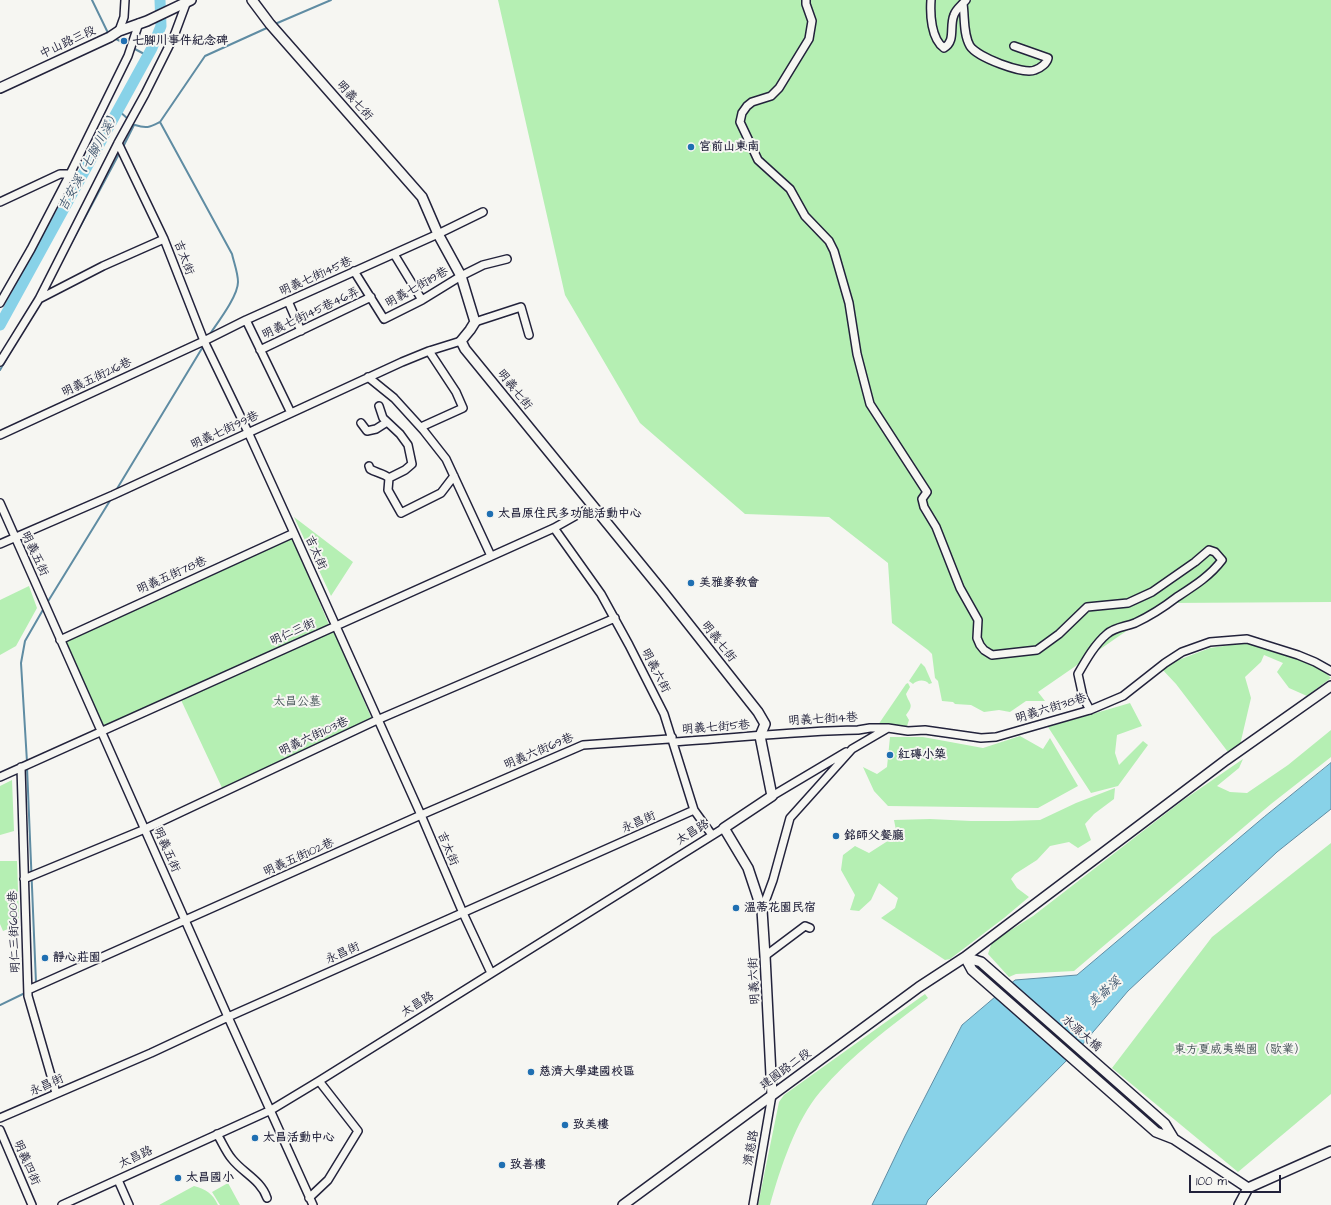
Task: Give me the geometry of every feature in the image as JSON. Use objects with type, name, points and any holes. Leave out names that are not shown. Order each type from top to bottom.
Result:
[{"type":"street","points":[[119,31],[124,17],[125,0]]},
{"type":"street","points":[[0,362],[39,299],[118,143],[145,94],[174,36],[187,0]]},
{"type":"street","name":"中山路三段","points":[[0,88],[110,37],[119,31],[173,10],[187,0]]},
{"type":"street","name":"明義七街","points":[[252,0],[272,26],[422,197],[438,234],[461,276],[475,322]]},
{"type":"street","points":[[806,0],[812,20],[809,39],[779,88],[771,96],[752,102],[747,106],[742,113],[740,122],[758,160],[790,189],[805,216],[829,241],[834,252],[849,303],[857,354],[870,404],[927,492],[922,499],[924,507],[936,527],[960,588],[978,620],[977,638],[984,650],[992,655],[1037,650],[1059,634],[1087,607],[1128,603],[1152,592],[1195,562],[1209,550],[1215,552],[1222,560],[1215,570],[1159,610],[1135,623],[1113,629],[1106,635],[1089,656],[1078,674],[1083,697],[1090,710]]},
{"type":"street","points":[[930,0],[933,29],[940,45],[944,48],[948,45],[951,38],[953,17],[964,2]]},
{"type":"street","points":[[964,2],[965,29],[970,47],[983,56],[1007,67],[1024,71],[1035,71],[1047,63],[1048,58],[1014,46]]},
{"type":"street","points":[[0,304],[31,249],[70,174],[143,22]]},
{"type":"street","name":"吉太街","points":[[118,143],[164,239],[204,341],[248,432],[294,533],[491,973]]},
{"type":"street","points":[[0,202],[60,174],[70,174]]},
{"type":"street","name":"明義七街145巷","points":[[204,341],[246,320],[438,234],[483,212]]},
{"type":"street","points":[[39,299],[103,266],[164,239]]},
{"type":"street","points":[[394,254],[422,300]]},
{"type":"street","name":"明義七街119巷","points":[[371,297],[384,319],[422,300],[461,276],[483,265],[507,259]]},
{"type":"street","points":[[354,271],[371,297]]},
{"type":"street","name":"明義七街145巷46弄","points":[[260,350],[371,297]]},
{"type":"street","points":[[288,302],[301,330]]},
{"type":"street","points":[[461,341],[475,322],[521,307],[529,335]]},
{"type":"street","points":[[246,320],[291,413]]},
{"type":"street","name":"明義五街216巷","points":[[0,435],[204,341]]},
{"type":"street","name":"明義七街","points":[[461,341],[465,349],[758,712],[765,724],[760,736],[772,796]]},
{"type":"street","name":"明義七街99巷","points":[[0,544],[113,495],[402,362],[429,351],[461,341]]},
{"type":"street","points":[[420,427],[464,408],[456,392],[429,351]]},
{"type":"street","points":[[368,377],[394,398],[446,459],[491,556]]},
{"type":"street","points":[[379,406],[383,418],[400,434],[408,445],[412,464],[405,470],[389,478]]},
{"type":"street","points":[[361,423],[367,430],[376,429],[387,422]]},
{"type":"street","points":[[369,466],[374,472],[385,474],[389,478]]},
{"type":"street","points":[[389,478],[388,490],[401,513],[441,492],[454,476]]},
{"type":"street","name":"明義五街","points":[[0,503],[313,1205]]},
{"type":"street","name":"明仁三街","points":[[0,777],[554,528],[593,506]]},
{"type":"street","name":"明義六街","points":[[554,528],[601,594],[615,618],[664,714],[694,810],[712,835]]},
{"type":"street","name":"明義五街78巷","points":[[60,640],[294,533]]},
{"type":"street","name":"明義六街103巷","points":[[24,879],[145,829],[377,720],[615,618]]},
{"type":"street","name":"明義六街38巷","points":[[888,728],[908,731],[925,730],[981,738],[996,736],[1090,710],[1123,696],[1165,663],[1182,652],[1210,642],[1247,639],[1298,655],[1331,671]]},
{"type":"street","name":"建國路二段","points":[[623,1205],[919,987],[965,957],[1226,760],[1331,686]]},
{"type":"street","points":[[772,796],[888,728]]},
{"type":"street","name":"明義七街14巷","points":[[760,736],[775,733],[888,728]]},
{"type":"street","name":"明義七街5巷","points":[[673,740],[760,736]]},
{"type":"street","name":"明義六街69巷","points":[[421,815],[583,745],[669,739],[673,740]]},
{"type":"street","points":[[762,910],[773,880],[790,818],[852,749]]},
{"type":"street","name":"明仁三街600巷","points":[[25,765],[24,879],[28,996],[56,1093]]},
{"type":"street","name":"太昌路","points":[[62,1205],[271,1110],[724,828],[772,796]]},
{"type":"street","name":"永昌街","points":[[0,1118],[151,1053],[228,1017],[694,810]]},
{"type":"street","name":"明義五街102巷","points":[[28,990],[186,921],[421,815]]},
{"type":"street","name":"明義六街","points":[[724,828],[748,868],[762,910],[766,956],[772,1095]]},
{"type":"street","points":[[766,956],[805,926],[810,928]]},
{"type":"street","name":"水源大橋","points":[[965,957],[981,962],[1165,1124],[1174,1139]]},
{"type":"street","name":"水源大橋","points":[[965,957],[972,970],[1156,1132],[1174,1139]]},
{"type":"street","points":[[309,1198],[328,1180],[358,1131],[319,1081]]},
{"type":"street","name":"濟慈路","points":[[753,1205],[772,1095]]},
{"type":"street","name":"明義四街","points":[[0,1130],[32,1205]]},
{"type":"street","points":[[217,1134],[232,1159],[258,1182],[264,1190],[267,1198]]},
{"type":"street","points":[[1174,1139],[1248,1188]]},
{"type":"street","points":[[1239,1205],[1248,1188],[1331,1151]]},
{"type":"street","points":[[118,1180],[129,1205]]},
{"type":"green space","points":[[498,0],[1331,0],[1331,602],[1167,603],[1038,692],[1045,701],[1026,701],[1010,712],[999,710],[984,712],[971,705],[942,701],[938,681],[935,678],[932,654],[892,623],[888,563],[829,517],[745,514],[640,423],[565,295]]},
{"type":"green space","points":[[294,517],[353,562],[331,596]]},
{"type":"green space","points":[[292,536],[329,625],[103,729],[62,641],[174,592]]},
{"type":"green space","points":[[29,586],[37,608],[16,646],[0,655],[0,600]]},
{"type":"green space","name":"太昌公墓","points":[[333,629],[374,724],[224,792],[181,700]]},
{"type":"green space","points":[[1245,643],[1315,662],[1331,678],[1307,696],[1289,688],[1277,672],[1283,663],[1264,655],[1261,662],[1245,677],[1251,698],[1240,745],[1228,752],[1176,684],[1160,667],[1210,648]]},
{"type":"green space","points":[[921,663],[925,667],[932,683],[929,684],[925,681],[921,681],[913,684],[909,681]]},
{"type":"green space","points":[[908,683],[910,687],[906,694],[911,706],[906,715],[909,720],[907,726],[878,725],[906,684]]},
{"type":"green space","points":[[1130,703],[1142,726],[1117,735],[1115,753],[1119,765],[1143,741],[1148,745],[1118,786],[1091,793],[1048,727]]},
{"type":"green space","points":[[1331,730],[1331,757],[1271,804],[1074,971],[1016,974],[1009,977],[988,954],[992,942],[1033,916],[1182,801],[1243,759],[1239,768],[1217,786],[1230,792],[1247,793],[1288,765]]},
{"type":"green space","points":[[1020,736],[1043,749],[1050,738],[1078,786],[1038,808],[888,806],[874,791],[863,767],[877,774],[887,767],[890,737],[923,737],[983,748]]},
{"type":"green space","points":[[12,780],[14,831],[0,835],[0,786]]},
{"type":"green space","points":[[1115,788],[1114,799],[1094,814],[1085,824],[1091,840],[1078,848],[1069,842],[1050,846],[1037,860],[1015,874],[1011,879],[1017,888],[1029,897],[950,959],[945,960],[881,918],[895,908],[898,898],[879,883],[871,900],[859,911],[850,910],[855,895],[841,870],[843,855],[855,846],[869,853],[897,835],[894,820],[1040,820],[1076,803]]},
{"type":"green space","name":"東方夏威夷樂園（歇業）","points":[[1331,843],[1331,1094],[1238,1172],[1112,1068],[1212,937]]},
{"type":"green space","points":[[0,861],[17,861],[19,918],[8,923],[8,929],[3,931],[0,924]]},
{"type":"green space","points":[[925,994],[928,998],[858,1054],[832,1079],[811,1103],[796,1131],[784,1161],[770,1205],[758,1205],[779,1102],[784,1095]]},
{"type":"green space","points":[[228,1183],[240,1205],[220,1205],[212,1192]]},
{"type":"green space","points":[[194,1186],[209,1192],[218,1205],[159,1205]]},
{"type":"water","name":"美崙溪","points":[[1331,763],[1331,809],[1277,852],[1128,991],[1082,1045],[928,1200],[926,1205],[872,1205],[905,1136],[962,1025],[1015,980],[1077,975],[1264,817]]},
{"type":"waterway","points":[[92,0],[109,35]]},
{"type":"waterway","name":"吉安溪 (七腳川溪)","points":[[0,325],[152,48],[161,26],[160,0]]},
{"type":"waterway","points":[[275,24],[331,0]]},
{"type":"waterway","points":[[135,125],[148,127],[160,122],[205,56],[269,27]]},
{"type":"waterway","points":[[114,38],[130,46]]},
{"type":"waterway","points":[[133,48],[148,56]]},
{"type":"waterway","points":[[118,110],[128,119]]},
{"type":"waterway","points":[[160,122],[232,254],[237,272],[238,282],[235,294],[210,334]]},
{"type":"waterway","points":[[123,147],[134,125]]},
{"type":"waterway","points":[[57,270],[120,152]]},
{"type":"waterway","points":[[0,370],[16,342]]},
{"type":"waterway","points":[[115,492],[204,345]]},
{"type":"waterway","points":[[47,603],[111,499]]},
{"type":"waterway","points":[[27,762],[21,663],[25,641],[44,608]]},
{"type":"waterway","points":[[27,767],[36,983]]},
{"type":"waterway","points":[[0,1005],[25,993]]},
{"type":"place","name":"七腳川事件紀念碑","points":[[124,41]]},
{"type":"place","name":"宮前山東南","points":[[691,147]]},
{"type":"place","name":"太昌原住民多功能活動中心","points":[[490,514]]},
{"type":"place","name":"美雅麥教會","points":[[691,583]]},
{"type":"place","name":"紅磚小築","points":[[890,755]]},
{"type":"place","name":"銘師父餐廳","points":[[836,836]]},
{"type":"place","name":"溫蒂花園民宿","points":[[736,908]]},
{"type":"place","name":"靜心莊園","points":[[45,958]]},
{"type":"place","name":"慈濟大學建國校區","points":[[531,1072]]},
{"type":"place","name":"致美樓","points":[[565,1125]]},
{"type":"place","name":"太昌活動中心","points":[[255,1138]]},
{"type":"place","name":"致善樓","points":[[502,1165]]},
{"type":"place","name":"太昌國小","points":[[178,1178]]}]
